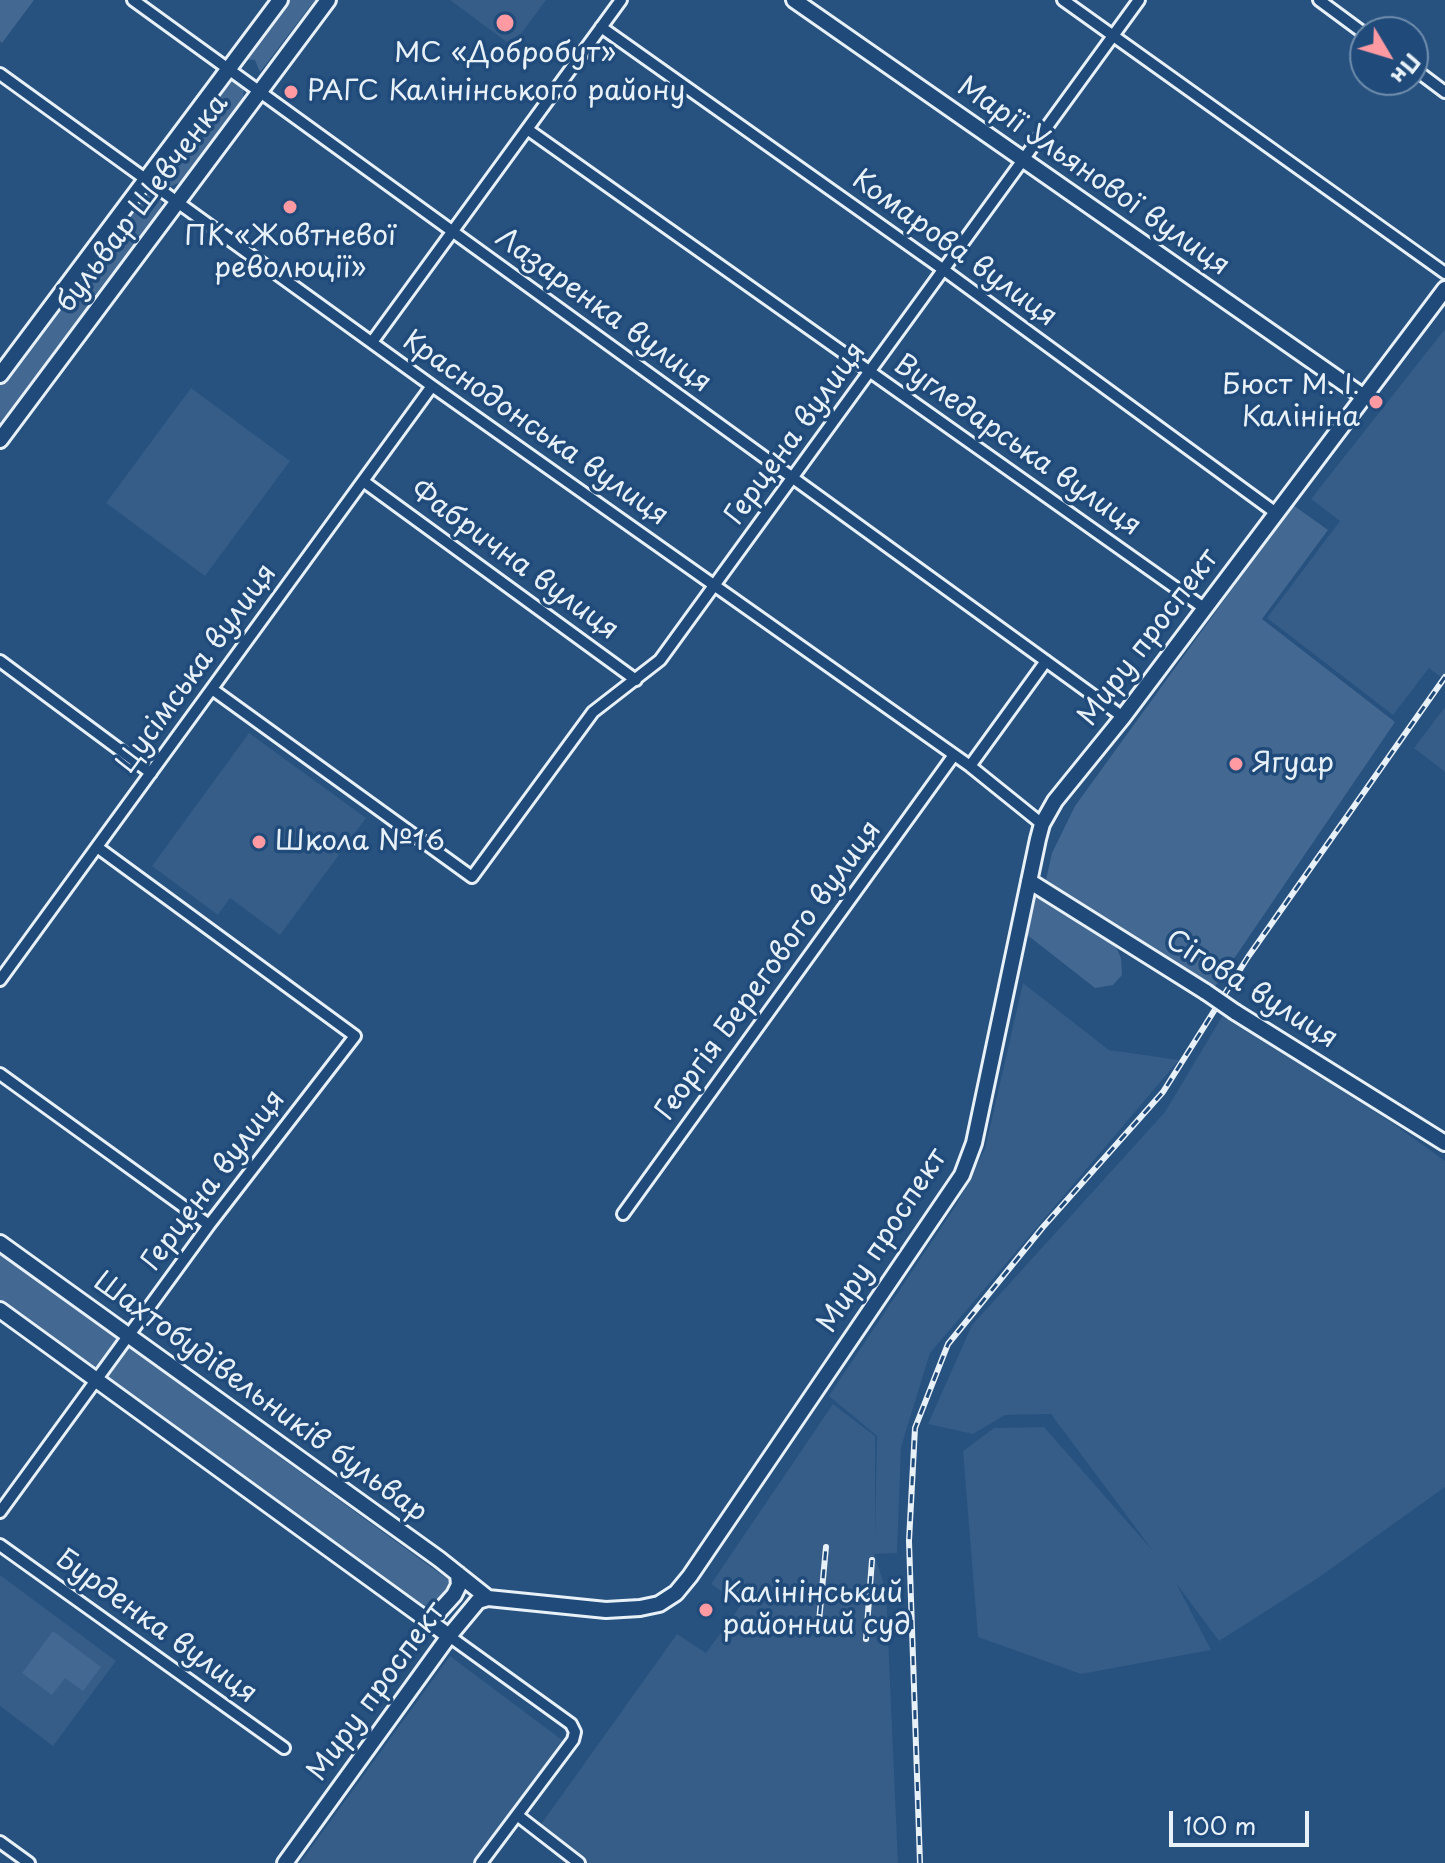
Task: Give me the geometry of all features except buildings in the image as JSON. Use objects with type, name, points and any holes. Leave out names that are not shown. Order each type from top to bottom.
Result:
[{"type":"main road","name":"бульвар Шевченка","points":[[0,375],[280,0]]},
{"type":"main road","name":"бульвар Шевченка","points":[[0,440],[328,0]]},
{"type":"main road","name":"Марії Ульянової вулиця","points":[[794,0],[1364,397]]},
{"type":"main road","name":"Миру проспект","points":[[285,1863],[473,1606],[488,1598],[606,1610],[640,1608],[659,1604],[676,1593],[690,1576],[962,1175],[974,1143],[1042,824],[1055,801],[1123,717],[1445,289]]},
{"type":"main road","name":"Сігова вулиця","points":[[1029,881],[1445,1143]]},
{"type":"main road","name":"Шахтобудівельників бульвар","points":[[0,1243],[488,1598]]},
{"type":"main road","points":[[0,1310],[449,1636]]},
{"type":"main road","points":[[425,1618],[434,1617],[448,1603],[459,1585],[458,1574]]},
{"type":"street","name":"Лазаренка вулиця","points":[[133,0],[1123,717]]},
{"type":"street","points":[[372,342],[621,0]]},
{"type":"street","points":[[1063,0],[1445,273]]},
{"type":"street","name":"Герцена вулиця","points":[[212,689],[472,877],[593,712],[660,660],[1139,0]]},
{"type":"street","points":[[1319,0],[1349,22]]},
{"type":"street","name":"Комарова вулиця","points":[[601,27],[944,270],[1276,513]]},
{"type":"street","name":"Краснодонська вулиця","points":[[0,74],[432,386],[970,766],[1042,824]]},
{"type":"street","name":"Вугледарська вулиця","points":[[527,129],[1204,608]]},
{"type":"street","name":"Цусімська вулиця","points":[[0,980],[432,386]]},
{"type":"street","name":"Фабрична вулиця","points":[[363,481],[636,680]]},
{"type":"street","points":[[0,661],[151,773]]},
{"type":"street","points":[[970,766],[1046,661]]},
{"type":"street","name":"Георгія Берегового вулиця","points":[[623,1214],[954,755]]},
{"type":"street","name":"Герцена вулиця","points":[[0,1512],[209,1225],[355,1036],[97,847]]},
{"type":"street","points":[[0,1074],[209,1225]]},
{"type":"street","name":"Бурденка вулиця","points":[[0,1545],[284,1748]]},
{"type":"street","points":[[449,1636],[571,1724],[575,1732],[573,1740],[481,1863]]},
{"type":"street","points":[[517,1815],[579,1863]]},
{"type":"street","points":[[0,1842],[29,1863]]},
{"type":"shaded area","points":[[0,0],[34,0],[2,43],[0,41]]},
{"type":"shaded area","points":[[287,0],[315,0],[260,72],[255,60],[243,59]]},
{"type":"shaded area","name":"МС «Добробут»","points":[[450,0],[546,0],[512,46]]},
{"type":"shaded area","points":[[230,79],[244,87],[243,98],[181,182],[166,188],[159,182],[156,173]]},
{"type":"shaded area","points":[[151,191],[162,202],[159,214],[0,429],[0,383],[139,197]]},
{"type":"shaded area","points":[[1445,329],[1445,680],[1429,668],[1393,715],[1267,618],[1340,521],[1311,499]]},
{"type":"shaded area","points":[[191,388],[290,461],[205,576],[106,503]]},
{"type":"shaded area","name":"Ягуар","points":[[1293,505],[1328,530],[1262,619],[1395,722],[1214,988],[1046,880],[1052,853],[1075,806]]},
{"type":"shaded area","points":[[1445,707],[1445,772],[1414,748]]},
{"type":"shaded area","name":"Школа №16","points":[[249,733],[366,818],[280,935],[230,898],[218,915],[152,866]]},
{"type":"shaded area","points":[[1043,889],[1108,930],[1121,958],[1122,975],[1113,985],[1095,988],[1026,934],[1024,921],[1032,894]]},
{"type":"shaded area","points":[[1023,983],[1109,1050],[1179,1060],[930,1353],[901,1447],[897,1553],[874,1554],[886,1590],[898,1863],[587,1863],[539,1827],[677,1634],[706,1653],[741,1605],[711,1584],[833,1404],[875,1436],[875,1538],[877,1436],[829,1396],[955,1207],[985,1149]]},
{"type":"shaded area","points":[[1223,1015],[1391,1122],[1445,1161],[1445,1487],[1318,1578],[1219,1641],[1176,1583],[1211,1650],[1081,1674],[978,1637],[963,1451],[994,1428],[1044,1427],[1153,1551],[1051,1414],[1005,1415],[973,1434],[928,1424],[972,1325],[1165,1112]]},
{"type":"shaded area","points":[[0,1254],[449,1580],[449,1590],[430,1611],[426,1609],[0,1302]]},
{"type":"shaded area","points":[[0,1575],[116,1661],[53,1746],[0,1706]]},
{"type":"shaded area","points":[[53,1631],[101,1667],[83,1691],[65,1678],[52,1695],[22,1673]]},
{"type":"shaded area","points":[[450,1656],[566,1743],[474,1863],[300,1863]]},
{"type":"railway","points":[[920,1863],[909,1541],[915,1428],[948,1344],[1043,1227],[1163,1092],[1248,957],[1445,677]]},
{"type":"railway","points":[[818,1632],[826,1547]]},
{"type":"railway","points":[[866,1639],[872,1560]]},
{"type":"place","name":"МС «Добробут»","points":[[505,23]]},
{"type":"place","name":"РАГС Калінінського району","points":[[291,92]]},
{"type":"place","name":"ПК «Жовтневої революції»","points":[[290,207]]},
{"type":"place","name":"Бюст М. І. Калініна","points":[[1376,402]]},
{"type":"place","name":"Ягуар","points":[[1236,764]]},
{"type":"place","name":"Школа №16","points":[[259,842]]},
{"type":"place","name":"Калінінський районний суд","points":[[706,1610]]}]
